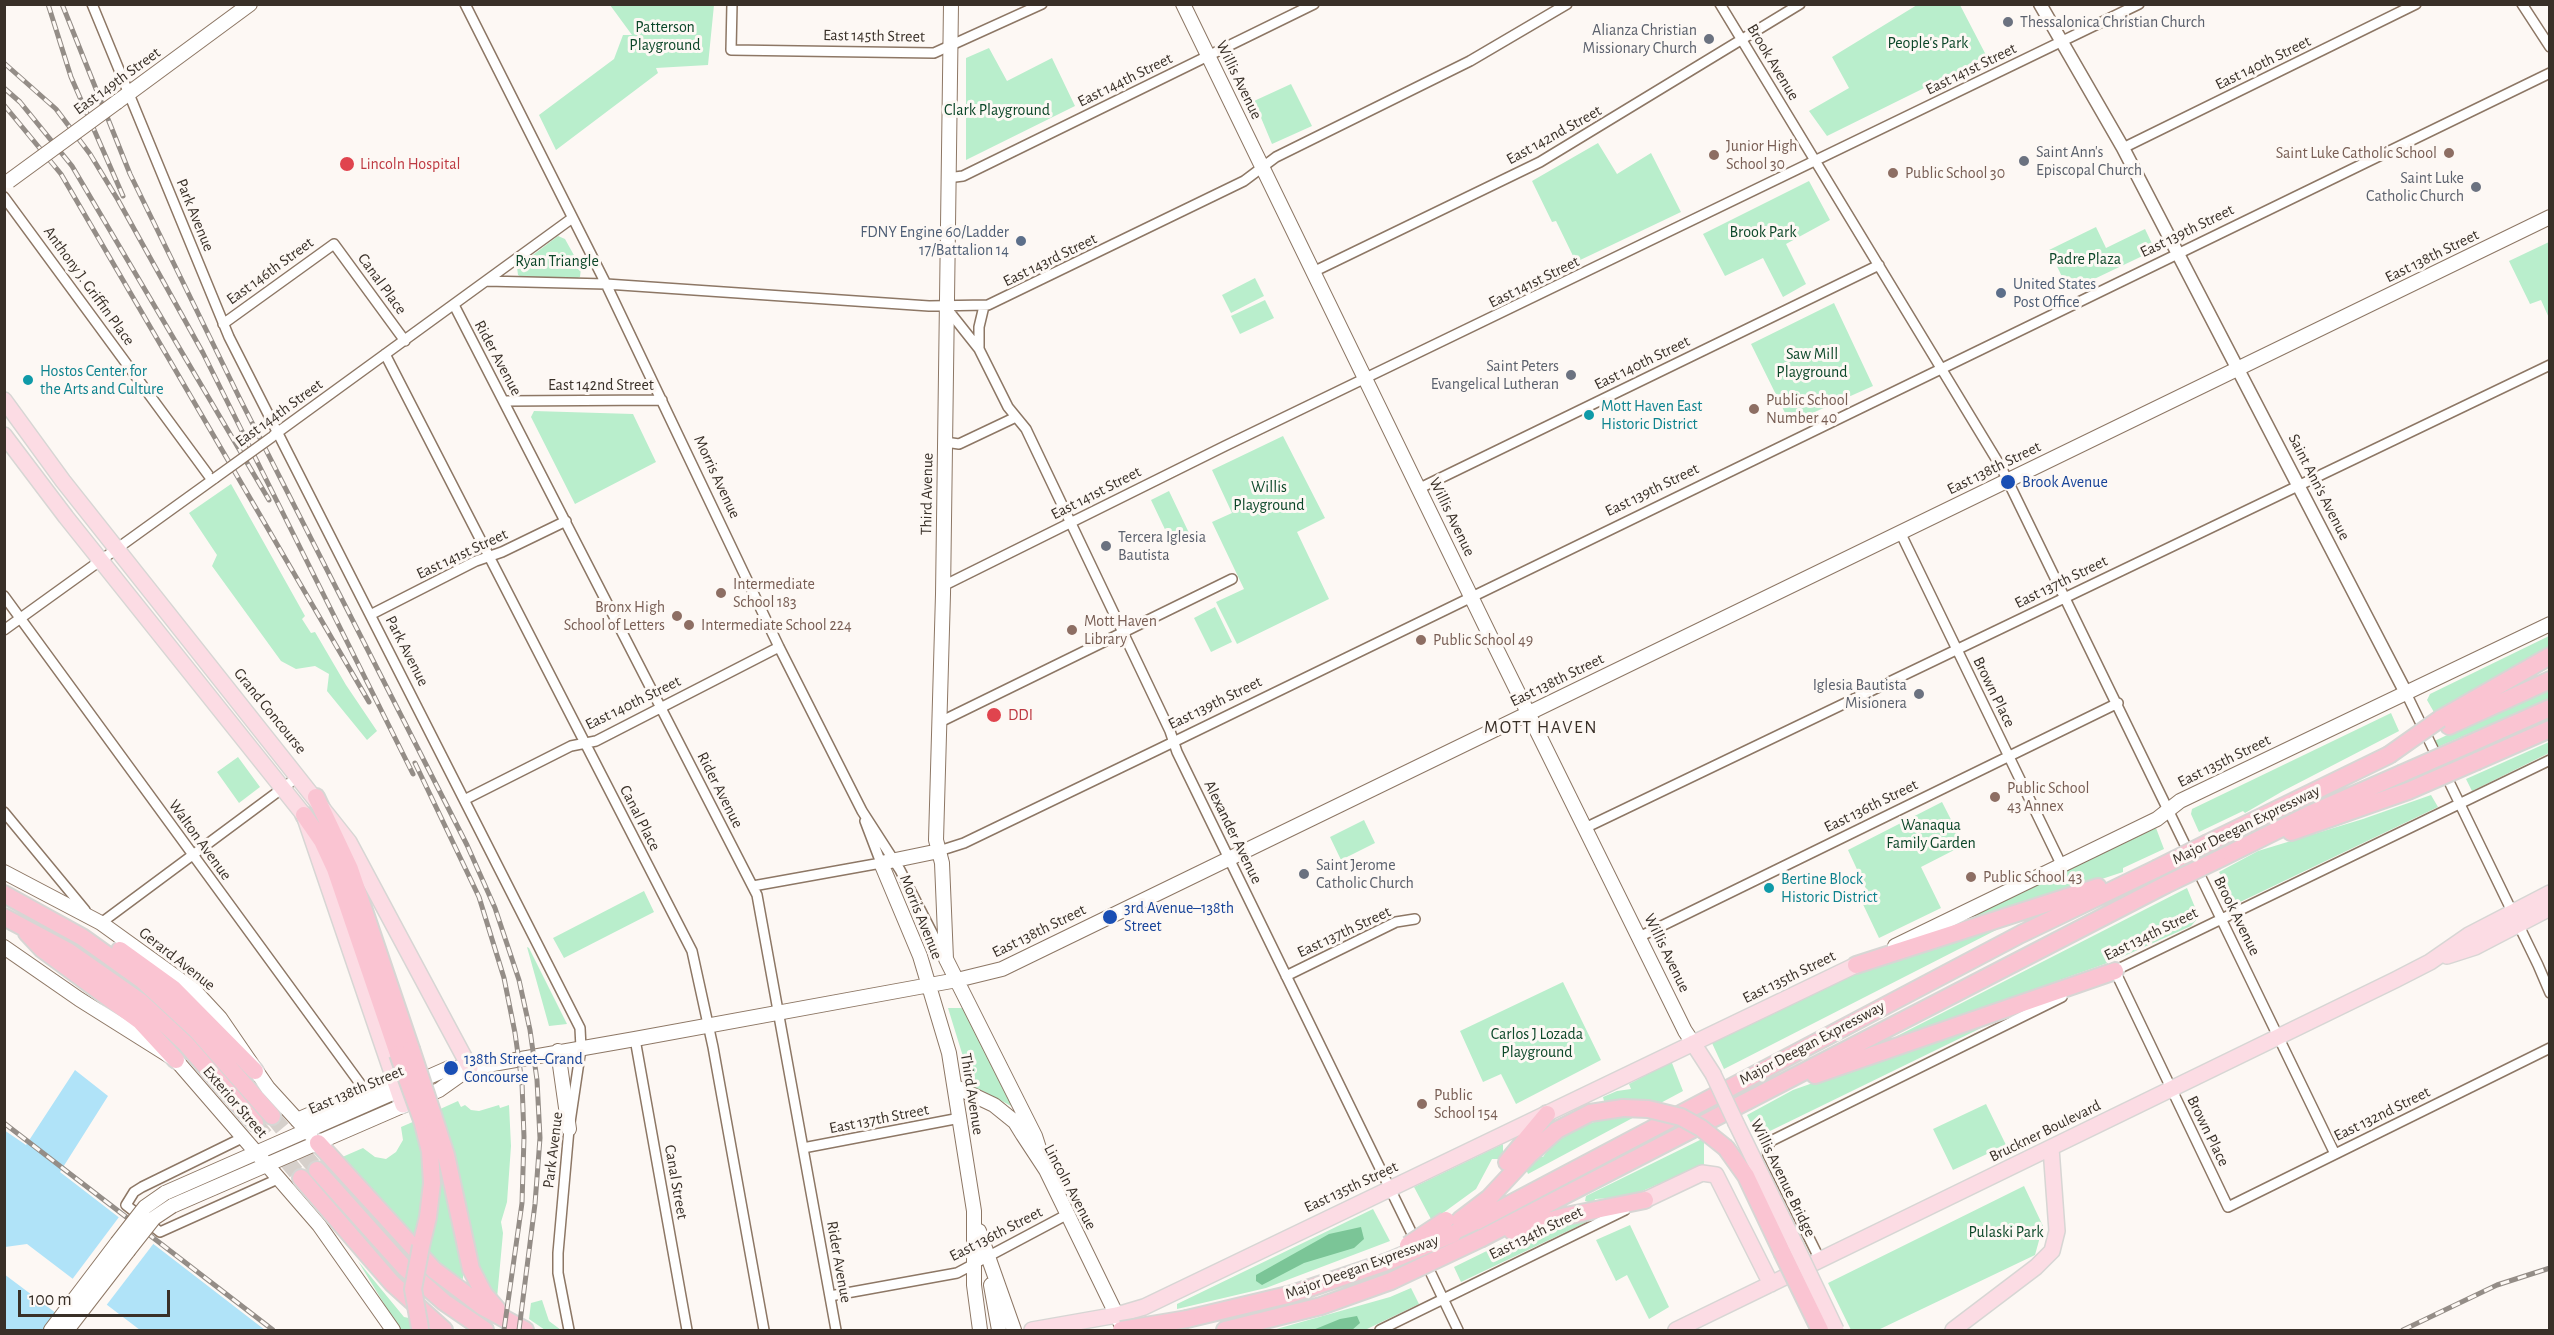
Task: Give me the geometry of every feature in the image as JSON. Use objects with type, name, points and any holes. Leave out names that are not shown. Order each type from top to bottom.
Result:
[{"type":"highway","points":[[2441,724],[2550,656]]},
{"type":"highway","points":[[2487,708],[2550,671]]},
{"type":"highway","points":[[2487,708],[2550,680]]},
{"type":"highway","name":"Major Deegan Expressway","points":[[1121,1325],[1187,1318],[1292,1294],[1389,1258],[2021,934],[2389,755],[2441,724],[2487,708]]},
{"type":"highway","points":[[2250,844],[2312,813],[2550,708]]},
{"type":"highway","points":[[2250,844],[2331,820],[2408,790],[2550,729]]},
{"type":"highway","points":[[316,797],[350,869],[405,1051]]},
{"type":"highway","points":[[303,814],[322,841],[335,869],[405,1051],[428,1117],[474,1276],[493,1305],[524,1330]]},
{"type":"highway","name":"Major Deegan Expressway","points":[[1225,1330],[1312,1308],[1391,1281],[1482,1239],[2165,885],[2250,844]]},
{"type":"highway","points":[[1856,965],[2156,869]]},
{"type":"highway","points":[[4,894],[67,928],[128,968],[178,1011],[272,1116]]},
{"type":"highway","points":[[12,920],[42,949],[140,1021],[176,1060]]},
{"type":"highway","points":[[12,920],[84,961],[141,1002],[186,1044],[255,1123]]},
{"type":"highway","points":[[67,928],[118,948],[158,977],[204,1017],[255,1071]]},
{"type":"highway","points":[[1758,1095],[2115,971]]},
{"type":"highway","points":[[1389,1258],[1408,1245],[1449,1227],[1489,1198],[1529,1155],[1557,1130],[1590,1113],[1623,1108],[1648,1108],[1681,1117],[1701,1128],[1726,1148],[1789,1249],[1820,1330]]},
{"type":"highway","points":[[1449,1227],[1547,1114]]},
{"type":"highway","points":[[420,1329],[413,1289],[428,1217],[432,1183],[428,1117]]},
{"type":"highway","points":[[318,1143],[434,1270],[483,1307],[524,1330]]},
{"type":"highway","points":[[317,1170],[404,1267],[444,1302],[485,1330]]},
{"type":"highway","points":[[301,1178],[392,1283],[444,1330]]},
{"type":"highway","points":[[1482,1239],[1559,1217],[1645,1200]]},
{"type":"main road","name":"East 149th Street","points":[[7,182],[250,4]]},
{"type":"main road","name":"Third Avenue","points":[[951,4],[943,586],[936,840],[942,863],[946,959],[1035,1136],[1046,1170]]},
{"type":"main road","name":"Willis Avenue","points":[[1183,4],[1684,1031],[1693,1043]]},
{"type":"main road","name":"East 138th Street","points":[[51,1330],[145,1207],[165,1193],[257,1152],[302,1125],[368,1095],[394,1084],[448,1068],[470,1068],[635,1039],[957,980],[1012,965],[2550,217]]},
{"type":"main road","name":"Grand Concourse","points":[[4,400],[53,468],[316,797],[367,871],[470,1068]]},
{"type":"main road","points":[[4,435],[100,561],[303,814],[403,1105]]},
{"type":"main road","name":"East 135th Street","points":[[1032,1330],[1121,1325],[1144,1307],[2062,866],[2157,819],[2180,801],[2550,624]]},
{"type":"main road","name":"East 139th Street","points":[[888,862],[939,851]]},
{"type":"main road","name":"Morris Avenue","points":[[888,862],[930,984]]},
{"type":"main road","points":[[4,872],[101,923]]},
{"type":"main road","name":"Bruckner Boulevard","points":[[1676,1330],[2430,962],[2475,947],[2550,893]]},
{"type":"main road","name":"Bruckner Boulevard","points":[[2516,919],[2550,908]]},
{"type":"main road","name":"Gerard Avenue","points":[[101,923],[198,994],[226,1027],[255,1071],[318,1143]]},
{"type":"main road","name":"Exterior Street","points":[[4,947],[79,999],[176,1060],[268,1164],[337,1247],[393,1330]]},
{"type":"main road","name":"Third Avenue","points":[[930,984],[946,1037],[956,1088],[981,1260],[1014,1330]]},
{"type":"main road","name":"Willis Avenue Bridge","points":[[1693,1043],[1713,1074],[1789,1249],[1836,1330]]},
{"type":"main road","points":[[558,1051],[569,1129]]},
{"type":"main road","name":"East 138th Street","points":[[67,1330],[150,1223],[172,1206],[439,1090],[470,1068]]},
{"type":"main road","name":"Lincoln Avenue","points":[[956,1088],[986,1100],[1015,1122],[1046,1170],[1121,1325]]},
{"type":"main road","points":[[1953,1330],[2036,1267],[2052,1251],[2057,1231],[2051,1148]]},
{"type":"main road","name":"East 134th Street","points":[[1645,1200],[1697,1174],[1710,1173],[1720,1180],[1771,1284]]},
{"type":"main road","name":"Third Avenue","points":[[980,1330],[974,1285],[981,1260]]},
{"type":"main road","points":[[981,1260],[999,1330]]},
{"type":"street","name":"Park Avenue","points":[[92,4],[122,98],[275,434],[372,614],[577,1020],[582,1034],[581,1048],[569,1129],[557,1262],[569,1330]]},
{"type":"street","name":"Morris Avenue","points":[[465,4],[571,219],[606,284],[779,646],[861,811],[888,862],[946,959]]},
{"type":"street","name":"East 145th Street","points":[[732,4],[731,50],[934,53],[1042,4]]},
{"type":"street","name":"East 144th Street","points":[[947,178],[963,176],[1314,4]]},
{"type":"street","name":"East 143rd Street","points":[[487,281],[606,284],[946,306],[984,306],[1244,181],[1276,157],[1477,57],[1568,4]]},
{"type":"street","name":"Brook Avenue","points":[[1720,4],[1942,367],[2008,480],[2335,1154]]},
{"type":"street","name":"East 142nd Street","points":[[1313,272],[1540,162],[1800,4]]},
{"type":"street","name":"Saint Ann's Avenue","points":[[2040,4],[2123,148],[2300,486],[2406,693],[2550,993]]},
{"type":"street","name":"East 141st Street","points":[[943,586],[2139,4]]},
{"type":"street","name":"East 140th Street","points":[[2123,148],[2416,4]]},
{"type":"street","points":[[2522,4],[2550,47]]},
{"type":"street","name":"East 139th Street","points":[[939,851],[964,843],[1174,742],[2550,73]]},
{"type":"street","name":"Anthony J. Griffin Place","points":[[4,196],[214,479]]},
{"type":"street","name":"East 144th Street","points":[[4,630],[571,219]]},
{"type":"street","name":"East 146th Street","points":[[223,324],[334,244]]},
{"type":"street","name":"Canal Place","points":[[334,244],[405,341]]},
{"type":"street","name":"East 140th Street","points":[[1418,489],[1879,265]]},
{"type":"street","name":"Rider Avenue","points":[[454,305],[753,886],[762,911],[836,1330]]},
{"type":"street","name":"Alexander Avenue","points":[[946,306],[979,349],[1008,407],[1026,429],[1229,858],[1458,1330]]},
{"type":"street","points":[[979,349],[979,327],[984,306]]},
{"type":"street","name":"Canal Place","points":[[385,354],[692,951],[708,1024],[764,1330]]},
{"type":"street","name":"East 137th Street","points":[[1585,828],[2550,365]]},
{"type":"street","name":"East 142nd Street","points":[[504,400],[662,400]]},
{"type":"street","points":[[945,442],[959,444],[1016,417]]},
{"type":"street","name":"East 141st Street","points":[[372,614],[476,561],[489,558],[566,521]]},
{"type":"street","name":"Brown Place","points":[[1900,532],[2062,866]]},
{"type":"street","points":[[940,722],[1232,579]]},
{"type":"street","name":"Walton Avenue","points":[[4,596],[368,1095]]},
{"type":"street","name":"East 140th Street","points":[[466,799],[571,746],[596,741],[779,646]]},
{"type":"street","name":"East 136th Street","points":[[1639,937],[2118,703]]},
{"type":"street","name":"East 134th Street","points":[[1820,1260],[1768,1155],[1770,1143],[1779,1136],[2550,760]]},
{"type":"street","points":[[101,923],[299,776]]},
{"type":"street","name":"Gerard Avenue","points":[[4,812],[76,901],[101,923]]},
{"type":"street","name":"East 139th Street","points":[[753,886],[888,862]]},
{"type":"street","name":"East 137th Street","points":[[1286,976],[1396,922],[1415,919]]},
{"type":"street","name":"Brown Place","points":[[2115,971],[2228,1207]]},
{"type":"street","name":"Canal Street","points":[[635,1039],[687,1330]]},
{"type":"street","name":"East 132nd Street","points":[[2228,1207],[2550,1048]]},
{"type":"street","name":"East 137th Street","points":[[803,1148],[960,1118]]},
{"type":"street","points":[[244,1137],[142,1187],[134,1192],[126,1205],[160,1232],[280,1178]]},
{"type":"street","name":"East 134th Street","points":[[1380,1330],[1645,1200]]},
{"type":"street","name":"East 136th Street","points":[[830,1296],[949,1275],[1068,1214]]},
{"type":"street","points":[[1797,1271],[1826,1330]]},
{"type":"green space","name":"Patterson Playground","points":[[610,5],[714,5],[708,65],[656,68],[658,73],[556,150],[539,115],[614,59],[623,35],[632,35]]},
{"type":"green space","name":"People's Park","points":[[1917,5],[1960,5],[1987,57],[1827,136],[1809,111],[1849,88],[1832,57]]},
{"type":"green space","name":"Clark Playground","points":[[989,48],[1007,81],[1052,58],[1075,106],[966,160],[966,58]]},
{"type":"green space","points":[[1291,84],[1312,126],[1272,144],[1254,101]]},
{"type":"green space","points":[[1598,143],[1617,174],[1651,153],[1681,212],[1576,262],[1556,221],[1552,222],[1532,181]]},
{"type":"green space","name":"Brook Park","points":[[1809,181],[1830,220],[1786,244],[1806,284],[1783,297],[1763,258],[1725,276],[1703,234]]},
{"type":"green space","name":"Padre Plaza","points":[[2096,227],[2106,248],[2145,229],[2155,250],[2069,291],[2049,250]]},
{"type":"green space","name":"Ryan Triangle","points":[[558,236],[565,239],[581,268],[580,277],[575,279],[523,278],[518,275],[517,267]]},
{"type":"green space","points":[[2549,242],[2549,318],[2541,300],[2530,304],[2509,261]]},
{"type":"green space","points":[[1255,278],[1264,296],[1231,313],[1222,295]]},
{"type":"green space","points":[[1265,300],[1274,318],[1240,334],[1231,316]]},
{"type":"green space","name":"Saw Mill Playground","points":[[1834,303],[1873,386],[1790,423],[1751,344]]},
{"type":"green space","points":[[534,411],[633,414],[656,462],[575,504],[531,417]]},
{"type":"green space","name":"Willis Playground","points":[[1283,436],[1325,518],[1297,532],[1329,599],[1237,644],[1216,602],[1244,589],[1212,522],[1232,513],[1212,470]]},
{"type":"green space","points":[[231,484],[305,616],[302,619],[311,633],[315,632],[346,685],[377,731],[367,740],[327,691],[329,674],[315,666],[296,669],[281,661],[212,566],[217,555],[189,513]]},
{"type":"green space","points":[[1169,491],[1189,533],[1171,542],[1151,500]]},
{"type":"green space","points":[[1215,607],[1232,642],[1211,652],[1194,618]]},
{"type":"green space","points":[[2549,636],[2549,648],[2435,714],[2427,700],[2430,694]]},
{"type":"green space","points":[[2549,687],[2549,699],[2429,751],[2426,745]]},
{"type":"green space","points":[[2391,713],[2399,731],[2245,813],[2243,811],[2199,832],[2191,814],[2192,809]]},
{"type":"green space","points":[[2549,742],[2549,753],[2472,791],[2466,779]]},
{"type":"green space","points":[[238,757],[260,787],[239,803],[217,772]]},
{"type":"green space","points":[[2431,795],[2438,807],[2236,904],[2219,872],[2258,851],[2363,819]]},
{"type":"green space","name":"Wanaqua Family Garden","points":[[1942,802],[1964,845],[1921,867],[1941,908],[1879,938],[1860,898],[1868,893],[1848,850]]},
{"type":"green space","points":[[1364,820],[1375,843],[1341,860],[1330,837]]},
{"type":"green space","points":[[2156,828],[2164,849],[2123,868],[2123,872],[2011,909],[1959,922]]},
{"type":"green space","points":[[2187,888],[2199,917],[2191,926],[2113,961],[1898,1038],[1897,1036]]},
{"type":"green space","points":[[644,891],[654,912],[564,958],[553,938]]},
{"type":"green space","points":[[2006,925],[1724,1069],[1712,1043],[1894,955]]},
{"type":"green space","points":[[527,947],[529,948],[567,1024],[549,1026]]},
{"type":"green space","name":"Carlos J Lozada Playground","points":[[1563,982],[1601,1060],[1516,1104],[1501,1074],[1483,1082],[1460,1031]]},
{"type":"green space","points":[[948,1008],[964,1008],[1013,1107],[983,1091],[973,1089]]},
{"type":"green space","points":[[2016,1011],[1770,1131],[1766,1138],[1752,1125],[1747,1115],[1793,1090]]},
{"type":"green space","points":[[1672,1063],[1683,1091],[1528,1174],[1526,1169],[1538,1155],[1543,1157],[1551,1145],[1566,1133],[1599,1120],[1636,1115],[1637,1100],[1604,1101],[1603,1097],[1617,1091],[1631,1089],[1629,1084]]},
{"type":"green space","points":[[458,1101],[461,1107],[465,1105],[471,1110],[479,1111],[499,1105],[500,1108],[509,1105],[511,1146],[507,1202],[501,1222],[503,1233],[497,1298],[487,1288],[476,1267],[438,1110]]},
{"type":"green space","points":[[1986,1104],[2006,1145],[1953,1170],[1933,1129]]},
{"type":"green space","points":[[415,1121],[426,1166],[421,1214],[413,1240],[340,1158],[363,1148],[375,1157],[386,1159],[396,1152],[403,1140],[401,1127]]},
{"type":"green space","points":[[1704,1138],[1704,1164],[1629,1197],[1595,1199],[1594,1204],[1585,1201],[1586,1196]]},
{"type":"green space","points":[[1503,1144],[1503,1153],[1498,1159],[1492,1159],[1476,1189],[1432,1221],[1414,1187]]},
{"type":"green space","points":[[439,1156],[463,1266],[463,1279],[456,1277],[427,1253],[438,1198]]},
{"type":"green space","name":"Pulaski Park","points":[[2024,1186],[2043,1226],[2035,1255],[1878,1330],[1851,1330],[1828,1283]]},
{"type":"green space","points":[[1373,1209],[1390,1241],[1266,1288],[1177,1309],[1177,1304]]},
{"type":"green space","points":[[1591,1216],[1593,1219],[1461,1282],[1454,1267],[1503,1243],[1551,1225]]},
{"type":"green space","points":[[1630,1225],[1669,1307],[1649,1319],[1627,1275],[1616,1281],[1596,1240]]},
{"type":"green space","points":[[1361,1227],[1364,1239],[1354,1248],[1304,1263],[1262,1285],[1256,1281],[1256,1275],[1329,1234]]},
{"type":"green space","points":[[358,1261],[404,1317],[409,1318],[412,1330],[400,1330]]},
{"type":"green space","points":[[1411,1288],[1419,1304],[1365,1330],[1273,1330],[1390,1297]]},
{"type":"green space","points":[[542,1300],[549,1321],[561,1330],[545,1330],[529,1319],[531,1303]]},
{"type":"green space","points":[[1357,1316],[1360,1323],[1352,1330],[1313,1330],[1340,1319]]},
{"type":"water","points":[[75,1070],[108,1096],[60,1172],[265,1330],[140,1330],[27,1244],[5,1247],[4,1130],[26,1145]]},
{"type":"water","points":[[4,1274],[48,1307],[78,1330],[5,1330]]},
{"type":"pier","points":[[119,1217],[154,1243],[105,1307],[71,1281]]},
{"type":"tunnel","points":[[272,1116],[317,1170]]},
{"type":"tunnel","points":[[255,1123],[301,1178]]},
{"type":"railway","points":[[48,4],[71,77],[123,196]]},
{"type":"railway","points":[[62,4],[130,174],[239,397],[467,845],[495,908],[519,980],[530,1030],[537,1080],[540,1138],[535,1204],[519,1330]]},
{"type":"railway","points":[[4,63],[56,109],[90,154],[118,200],[203,353],[413,774]]},
{"type":"railway","points":[[4,88],[20,102],[72,166],[269,500]]},
{"type":"railway","points":[[4,105],[61,174],[369,702]]},
{"type":"railway","points":[[415,763],[479,897],[504,978],[515,1033],[522,1083],[524,1137],[522,1203],[504,1330]]},
{"type":"railway","points":[[4,1123],[273,1330]]},
{"type":"railway","points":[[2403,1330],[2497,1285],[2550,1268]]},
{"type":"place","name":"Thessalonica Christian Church","points":[[2008,22]]},
{"type":"place","name":"Alianza Christian Missionary Church","points":[[1709,39]]},
{"type":"place","name":"Saint Luke Catholic School","points":[[2449,153]]},
{"type":"place","name":"Junior High School 30","points":[[1714,155]]},
{"type":"place","name":"Saint Ann's Episcopal Church","points":[[2024,161]]},
{"type":"place","name":"Lincoln Hospital","points":[[347,164]]},
{"type":"place","name":"Public School 30","points":[[1893,173]]},
{"type":"place","name":"Saint Luke Catholic Church","points":[[2476,187]]},
{"type":"place","name":"FDNY Engine 60/Ladder 17/Battalion 14","points":[[1021,241]]},
{"type":"place","name":"United States Post Office","points":[[2001,293]]},
{"type":"place","name":"Saint Peters Evangelical Lutheran","points":[[1571,375]]},
{"type":"place","name":"Hostos Center for the Arts and Culture","points":[[28,380]]},
{"type":"place","name":"Public School Number 40","points":[[1754,409]]},
{"type":"place","name":"Mott Haven East Historic District","points":[[1589,415]]},
{"type":"place","name":"Brook Avenue","points":[[2008,482]]},
{"type":"place","name":"Tercera Iglesia Bautista","points":[[1106,546]]},
{"type":"place","name":"Intermediate School 183","points":[[721,593]]},
{"type":"place","name":"Bronx High School of Letters","points":[[677,616]]},
{"type":"place","name":"Intermediate School 224","points":[[689,625]]},
{"type":"place","name":"Mott Haven Library","points":[[1072,630]]},
{"type":"place","name":"Public School 49","points":[[1421,640]]},
{"type":"place","name":"Iglesia Bautista Misionera","points":[[1919,694]]},
{"type":"place","name":"DDI","points":[[994,715]]},
{"type":"place","name":"Public School 43 Annex","points":[[1995,797]]},
{"type":"place","name":"Saint Jerome Catholic Church","points":[[1304,874]]},
{"type":"place","name":"Public School 43","points":[[1971,877]]},
{"type":"place","name":"Bertine Block Historic District","points":[[1769,888]]},
{"type":"place","name":"3rd Avenue–138th Street","points":[[1110,917]]},
{"type":"place","name":"138th Street–Grand Concourse","points":[[451,1068]]},
{"type":"place","name":"Public School 154","points":[[1422,1104]]},
{"type":"district","name":"MOTT HAVEN","points":[[1541,728]]}]
